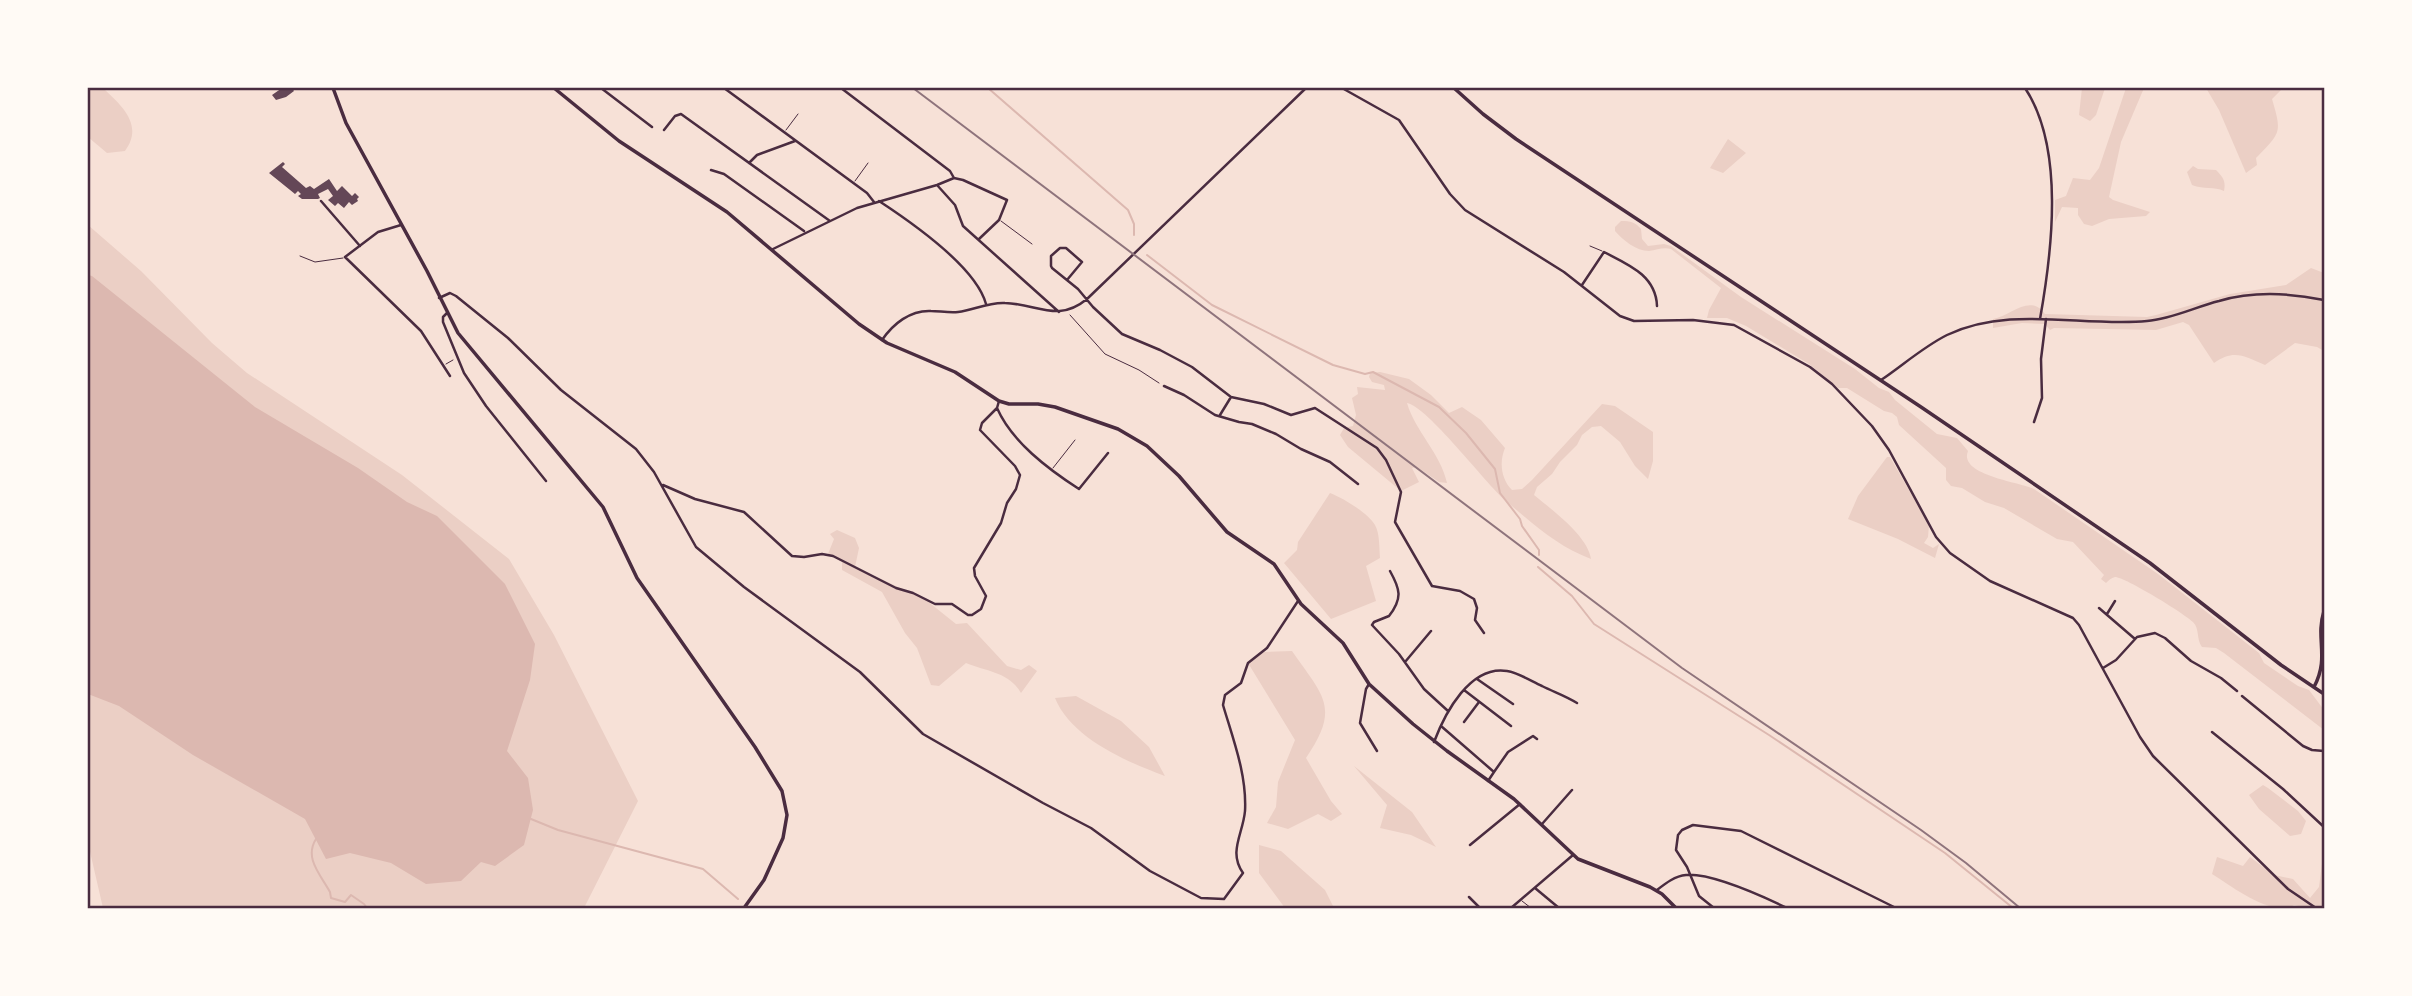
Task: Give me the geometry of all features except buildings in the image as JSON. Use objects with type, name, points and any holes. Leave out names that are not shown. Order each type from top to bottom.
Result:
[{"type":"main road","points":[[333,88],[346,123],[447,313],[470,349],[603,507],[637,578],[768,766],[782,791],[787,815],[783,838],[764,880],[744,908]]},
{"type":"main road","points":[[554,88],[607,133],[716,204],[881,340],[949,368],[999,401],[1055,407],[1118,429],[1139,441],[1172,468],[1227,532],[1274,564],[1298,601],[1339,639],[1369,684],[1434,742],[1520,804],[1586,864],[1645,884],[1676,908]]},
{"type":"main road","points":[[1454,88],[1516,139],[1881,380],[2171,578],[2281,665],[2325,694]]},
{"type":"main road","points":[[2314,687],[2323,662],[2321,629],[2325,611]]},
{"type":"street","points":[[601,88],[652,127]]},
{"type":"street","points":[[724,88],[867,193],[874,202]]},
{"type":"street","points":[[841,88],[950,171],[954,178]]},
{"type":"street","points":[[881,340],[901,320],[928,310],[955,312],[986,304],[1006,303],[1066,312],[1087,299],[1306,88]]},
{"type":"street","points":[[1342,88],[1399,120],[1454,200],[1465,210],[1564,272],[1612,310],[1634,321],[1693,320],[1734,325],[1823,377],[1858,410],[1877,434],[1944,546],[1978,575],[2073,618],[2153,756],[2288,889],[2316,908]]},
{"type":"street","points":[[2025,88],[2041,123],[2050,183],[2051,253],[2040,319]]},
{"type":"street","points":[[664,130],[675,116],[681,114],[830,221]]},
{"type":"street","points":[[749,163],[757,156],[795,141]]},
{"type":"street","points":[[711,170],[736,181],[806,232]]},
{"type":"street","points":[[773,249],[874,202],[954,178],[1007,200],[999,220],[979,239]]},
{"type":"street","points":[[937,185],[955,205],[964,226],[1059,312]]},
{"type":"street","points":[[321,201],[360,246]]},
{"type":"street","points":[[879,201],[928,235],[979,287],[986,304]]},
{"type":"street","points":[[401,225],[378,232],[345,257],[421,331],[450,376]]},
{"type":"street","points":[[1067,280],[1082,262],[1066,248],[1060,248],[1051,256],[1049,263],[1122,334],[1192,367],[1231,397],[1264,404],[1291,415],[1315,408],[1377,448],[1386,460],[1401,492],[1395,522],[1405,541],[1432,586],[1460,591],[1475,598],[1475,620],[1484,633]]},
{"type":"street","points":[[1582,285],[1604,252],[1643,275],[1655,293],[1657,306]]},
{"type":"street","points":[[439,298],[453,294],[498,329],[561,390],[629,442],[647,462],[662,485],[696,547],[744,587],[860,673],[923,734],[1091,828],[1150,871],[1210,900],[1224,900],[1242,873],[1235,860],[1245,810],[1243,780],[1223,705],[1224,699],[1229,691],[1241,683],[1251,659],[1267,648],[1298,601]]},
{"type":"street","points":[[1881,380],[1946,336],[1978,324],[2040,319],[2147,321],[2222,300],[2258,295],[2290,295],[2325,300]]},
{"type":"street","points":[[447,313],[443,322],[464,373],[486,406],[546,481]]},
{"type":"street","points":[[2034,422],[2042,398],[2041,359],[2046,319]]},
{"type":"street","points":[[1164,386],[1219,416],[1252,424],[1276,434],[1330,462],[1358,484]]},
{"type":"street","points":[[1219,416],[1231,397]]},
{"type":"street","points":[[662,485],[695,499],[744,512],[792,556],[834,556],[935,604],[952,604],[968,615],[976,614],[986,596],[975,576],[974,568],[1001,523],[1020,475],[1016,466],[980,430],[982,423],[997,408],[999,401]]},
{"type":"street","points":[[997,408],[1009,430],[1052,470],[1079,489],[1108,453]]},
{"type":"street","points":[[1391,571],[1399,587],[1399,594],[1389,616],[1372,625],[1405,662],[1424,689],[1448,711]]},
{"type":"street","points":[[2107,614],[2115,601]]},
{"type":"street","points":[[2099,608],[2135,639]]},
{"type":"street","points":[[1405,662],[1431,631]]},
{"type":"street","points":[[2103,668],[2116,660],[2135,639],[2148,634],[2159,635],[2191,661],[2237,691]]},
{"type":"street","points":[[1434,742],[1448,711],[1477,678],[1488,672],[1511,672],[1577,703]]},
{"type":"street","points":[[1477,678],[1513,704]]},
{"type":"street","points":[[1369,684],[1359,717],[1377,751]]},
{"type":"street","points":[[1464,691],[1509,725],[1504,729]]},
{"type":"street","points":[[2242,696],[2303,746],[2325,751]]},
{"type":"street","points":[[1464,722],[1479,702]]},
{"type":"street","points":[[1441,726],[1494,774]]},
{"type":"street","points":[[2212,732],[2325,827]]},
{"type":"street","points":[[1488,781],[1508,752],[1532,736],[1536,739]]},
{"type":"street","points":[[1542,825],[1572,790]]},
{"type":"street","points":[[1470,845],[1520,804]]},
{"type":"street","points":[[1714,908],[1699,896],[1676,850],[1676,841],[1682,830],[1693,825],[1741,831],[1894,907]]},
{"type":"street","points":[[1511,908],[1573,855]]},
{"type":"street","points":[[1657,891],[1674,878],[1690,875],[1711,879],[1787,908]]},
{"type":"street","points":[[1535,888],[1559,908]]},
{"type":"street","points":[[1469,897],[1480,908]]},
{"type":"lane","points":[[784,132],[798,114]]},
{"type":"lane","points":[[853,183],[868,163]]},
{"type":"lane","points":[[999,220],[1032,244]]},
{"type":"lane","points":[[1590,246],[1604,252]]},
{"type":"lane","points":[[300,256],[315,262],[345,257]]},
{"type":"lane","points":[[443,366],[453,360]]},
{"type":"lane","points":[[1052,470],[1075,440]]},
{"type":"lane","points":[[1520,900],[1531,908]]},
{"type":"path","points":[[1066,312],[1105,354],[1139,370],[1164,386]]},
{"type":"shaded area","points":[[88,88],[103,88],[128,116],[132,133],[125,151],[107,153],[88,137]]},
{"type":"shaded area","points":[[2082,88],[2105,88],[2096,115],[2090,121],[2079,115]]},
{"type":"shaded area","points":[[2126,88],[2144,88],[2121,142],[2109,197],[2150,212],[2146,216],[2109,219],[2092,226],[2084,224],[2078,215],[2078,208],[2062,207],[2055,222],[2055,200],[2066,196],[2073,178],[2090,180],[2099,168]]},
{"type":"shaded area","points":[[2206,88],[2283,88],[2272,99],[2278,126],[2275,137],[2256,158],[2257,165],[2246,173],[2219,110]]},
{"type":"shaded area","points":[[1728,139],[1746,153],[1723,173],[1710,168]]},
{"type":"shaded area","points":[[2193,166],[2216,170],[2225,184],[2224,191],[2192,185],[2187,172]]},
{"type":"shaded area","points":[[1621,221],[1632,222],[1639,227],[1642,239],[1648,246],[1671,246],[1741,297],[1855,369],[1879,388],[1889,392],[1937,434],[1957,438],[1968,451],[1967,459],[1981,472],[2034,489],[2158,574],[2259,653],[2264,663],[2298,686],[2309,690],[2324,710],[2324,730],[2224,653],[2216,648],[2202,647],[2195,625],[2188,618],[2121,579],[2115,577],[2106,583],[2101,579],[2104,575],[2073,542],[2057,539],[2004,508],[1985,502],[1962,488],[1951,486],[1946,480],[1946,468],[1899,425],[1897,417],[1892,413],[1884,411],[1847,388],[1838,388],[1809,364],[1746,326],[1727,318],[1707,318],[1721,288],[1671,249],[1644,251],[1630,244],[1615,231]]},
{"type":"shaded area","points":[[88,225],[141,271],[212,343],[247,373],[402,475],[509,559],[554,635],[638,801],[584,908],[103,908],[88,843]]},
{"type":"shaded area","points":[[2311,268],[2324,273],[2324,351],[2295,343],[2265,365],[2239,355],[2227,356],[2214,363],[2189,325],[2183,322],[2156,330],[2050,330],[2045,324],[2022,323],[1993,328],[1993,319],[2027,306],[2039,308],[2045,314],[2147,317],[2230,294],[2286,285]]},
{"type":"shaded area","points":[[88,275],[255,407],[358,468],[407,502],[437,516],[505,584],[535,644],[530,680],[507,751],[528,778],[533,810],[524,845],[495,866],[481,862],[461,881],[426,884],[391,863],[350,853],[326,859],[305,819],[193,755],[119,706],[88,694]]},
{"type":"shaded area","points":[[1380,372],[1409,379],[1449,413],[1462,407],[1481,420],[1505,448],[1502,470],[1505,481],[1512,490],[1522,489],[1532,480],[1602,404],[1615,406],[1653,432],[1653,461],[1648,479],[1635,466],[1620,442],[1601,426],[1592,427],[1582,435],[1577,445],[1552,474],[1537,487],[1534,495],[1576,533],[1591,559],[1557,541],[1526,518],[1497,492],[1428,417],[1407,403],[1444,472],[1447,483],[1439,482],[1417,467],[1412,468],[1419,482],[1401,491],[1348,447],[1340,435],[1344,428],[1353,426],[1356,415],[1352,398],[1358,394],[1357,387],[1385,390],[1384,385],[1372,382],[1369,377],[1370,373]]},
{"type":"shaded area","points":[[1887,457],[1890,457],[1929,525],[1928,537],[1924,543],[1933,548],[1939,544],[1935,558],[1898,539],[1848,519],[1858,496]]},
{"type":"shaded area","points":[[1330,493],[1355,506],[1372,520],[1378,533],[1380,558],[1366,566],[1376,601],[1331,619],[1284,563],[1297,550],[1298,542]]},
{"type":"shaded area","points":[[837,530],[855,538],[859,548],[855,567],[926,600],[956,624],[967,623],[1007,666],[1021,670],[1029,665],[1037,671],[1021,693],[1004,677],[966,663],[939,686],[931,685],[917,648],[905,633],[882,592],[842,570],[842,562],[828,554],[834,539],[830,534]]},
{"type":"shaded area","points":[[1292,651],[1324,702],[1323,726],[1306,758],[1331,801],[1342,814],[1331,821],[1318,814],[1288,829],[1267,823],[1276,807],[1278,782],[1295,740],[1248,663],[1264,652]]},
{"type":"shaded area","points":[[1076,696],[1121,721],[1149,747],[1165,776],[1118,756],[1087,737],[1063,712],[1055,698]]},
{"type":"shaded area","points":[[1354,766],[1412,812],[1436,847],[1411,835],[1380,828],[1387,805]]},
{"type":"shaded area","points":[[2263,785],[2298,811],[2306,821],[2301,834],[2290,836],[2259,809],[2249,795]]},
{"type":"shaded area","points":[[1259,845],[1281,851],[1325,890],[1334,908],[1285,908],[1259,873]]},
{"type":"shaded area","points":[[2324,848],[2324,908],[2294,905],[2285,908],[2264,904],[2212,874],[2217,857],[2243,866],[2250,857],[2274,875],[2293,879],[2310,898],[2319,887]]},
{"type":"waterway","points":[[988,88],[1128,210],[1134,224],[1134,235]]},
{"type":"waterway","points":[[1147,255],[1212,305],[1333,365],[1365,374],[1373,372],[1439,407],[1466,433],[1495,469],[1500,493],[1520,519],[1539,550],[1539,555]]},
{"type":"waterway","points":[[1538,567],[1572,596],[1594,624],[1769,735],[1945,853],[2013,908]]},
{"type":"waterway","points":[[531,819],[558,830],[703,869],[738,899]]},
{"type":"waterway","points":[[316,839],[313,859],[331,898],[345,902],[351,895],[367,908]]},
{"type":"railway","points":[[913,88],[1682,668],[1921,830],[2020,908]]}]
